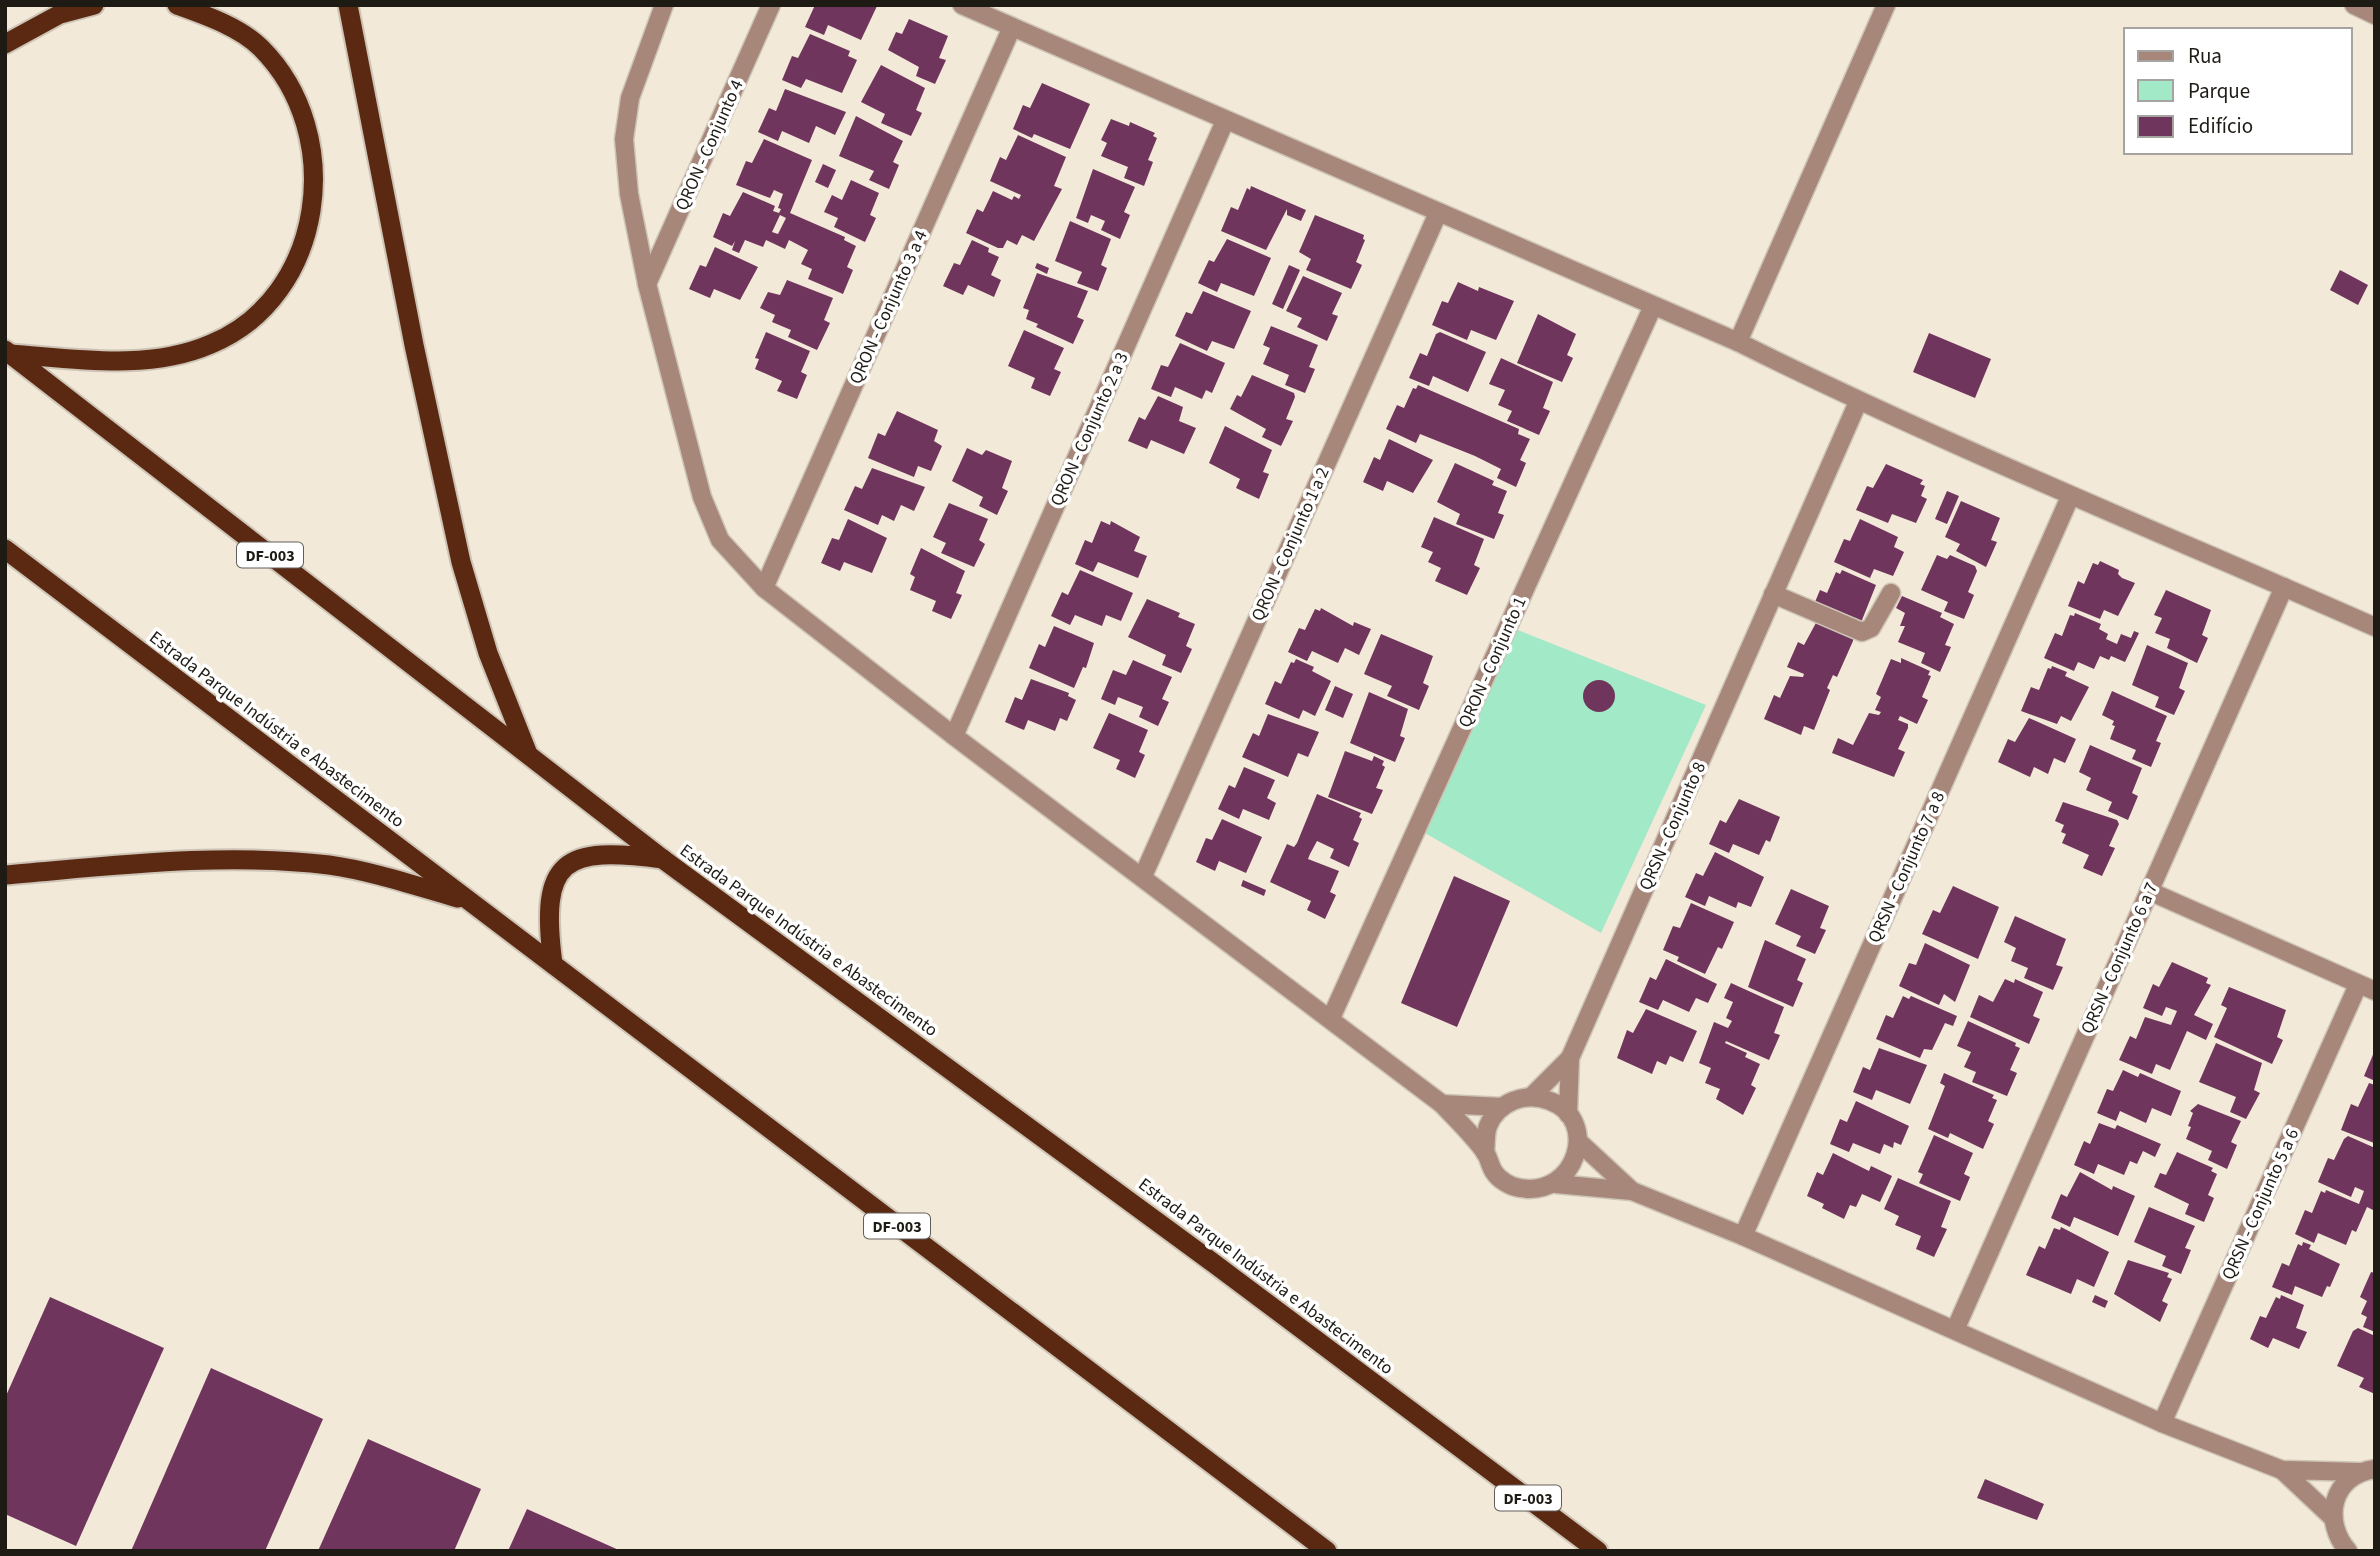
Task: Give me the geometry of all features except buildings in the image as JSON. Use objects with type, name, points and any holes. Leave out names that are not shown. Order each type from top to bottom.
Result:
[{"type":"highway","points":[[5,44],[60,14],[94,5]]},
{"type":"highway","points":[[8,352],[141,361],[211,345],[260,316],[292,275],[309,229],[316,178],[305,123],[287,81],[260,47],[212,17],[177,5]]},
{"type":"highway","points":[[348,5],[414,345],[461,562],[488,653],[529,755]]},
{"type":"highway","name":"Estrada Parque Indústria e Abastecimento","points":[[8,352],[664,860],[1224,1270],[1598,1551]]},
{"type":"highway","name":"Estrada Parque Indústria e Abastecimento","points":[[5,549],[1327,1551]]},
{"type":"highway","points":[[553,964],[548,928],[552,892],[559,874],[572,860],[612,853],[664,860]]},
{"type":"highway","points":[[5,875],[168,862],[277,861],[331,866],[468,900]]},
{"type":"street","points":[[664,5],[629,97],[624,139],[629,194],[647,284],[702,497],[720,540],[764,588],[954,736],[1442,1104],[1485,1153],[1494,1174],[1512,1187],[1535,1191],[1556,1184],[1632,1191],[1743,1236],[2162,1423],[2282,1470],[2332,1517],[2342,1547]]},
{"type":"street","name":"QRON - Conjunto 4","points":[[647,284],[771,5]]},
{"type":"street","points":[[961,5],[1738,342],[1858,402],[2070,497],[2375,627]]},
{"type":"street","points":[[1738,342],[1886,5]]},
{"type":"street","points":[[2354,5],[2375,15]]},
{"type":"street","name":"QRON - Conjunto 3 a 4","points":[[764,588],[1012,27]]},
{"type":"street","name":"QRON - Conjunto 2 a 3","points":[[954,736],[1225,121]]},
{"type":"street","name":"QRON - Conjunto 1 a 2","points":[[1143,876],[1438,213]]},
{"type":"street","name":"QRON - Conjunto 1","points":[[1331,1018],[1653,306]]},
{"type":"street","name":"QRSN - Conjunto 8","points":[[1532,1096],[1570,1058],[1858,402]]},
{"type":"street","name":"QRSN - Conjunto 7 a 8","points":[[1743,1236],[2070,497]]},
{"type":"street","name":"QRSN - Conjunto 6 a 7","points":[[1955,1330],[2284,587]]},
{"type":"street","points":[[1773,594],[1862,632],[1871,628],[1891,593]]},
{"type":"street","points":[[2149,891],[2367,988]]},
{"type":"street","name":"QRSN - Conjunto 5 a 6","points":[[2162,1423],[2367,988]]},
{"type":"street","name":"QRSN - Conjunto 8","points":[[1568,1114],[1570,1058]]},
{"type":"street","points":[[1485,1153],[1487,1127],[1502,1107],[1516,1099],[1532,1096],[1552,1101],[1568,1114],[1578,1141],[1632,1191]]},
{"type":"street","points":[[1442,1104],[1502,1107]]},
{"type":"street","points":[[1556,1184],[1573,1166],[1578,1141]]},
{"type":"street","points":[[2282,1470],[2370,1469]]},
{"type":"street","points":[[2332,1517],[2339,1490],[2370,1469]]},
{"type":"green space","points":[[1510,627],[1706,705],[1601,933],[1423,832]]}]
